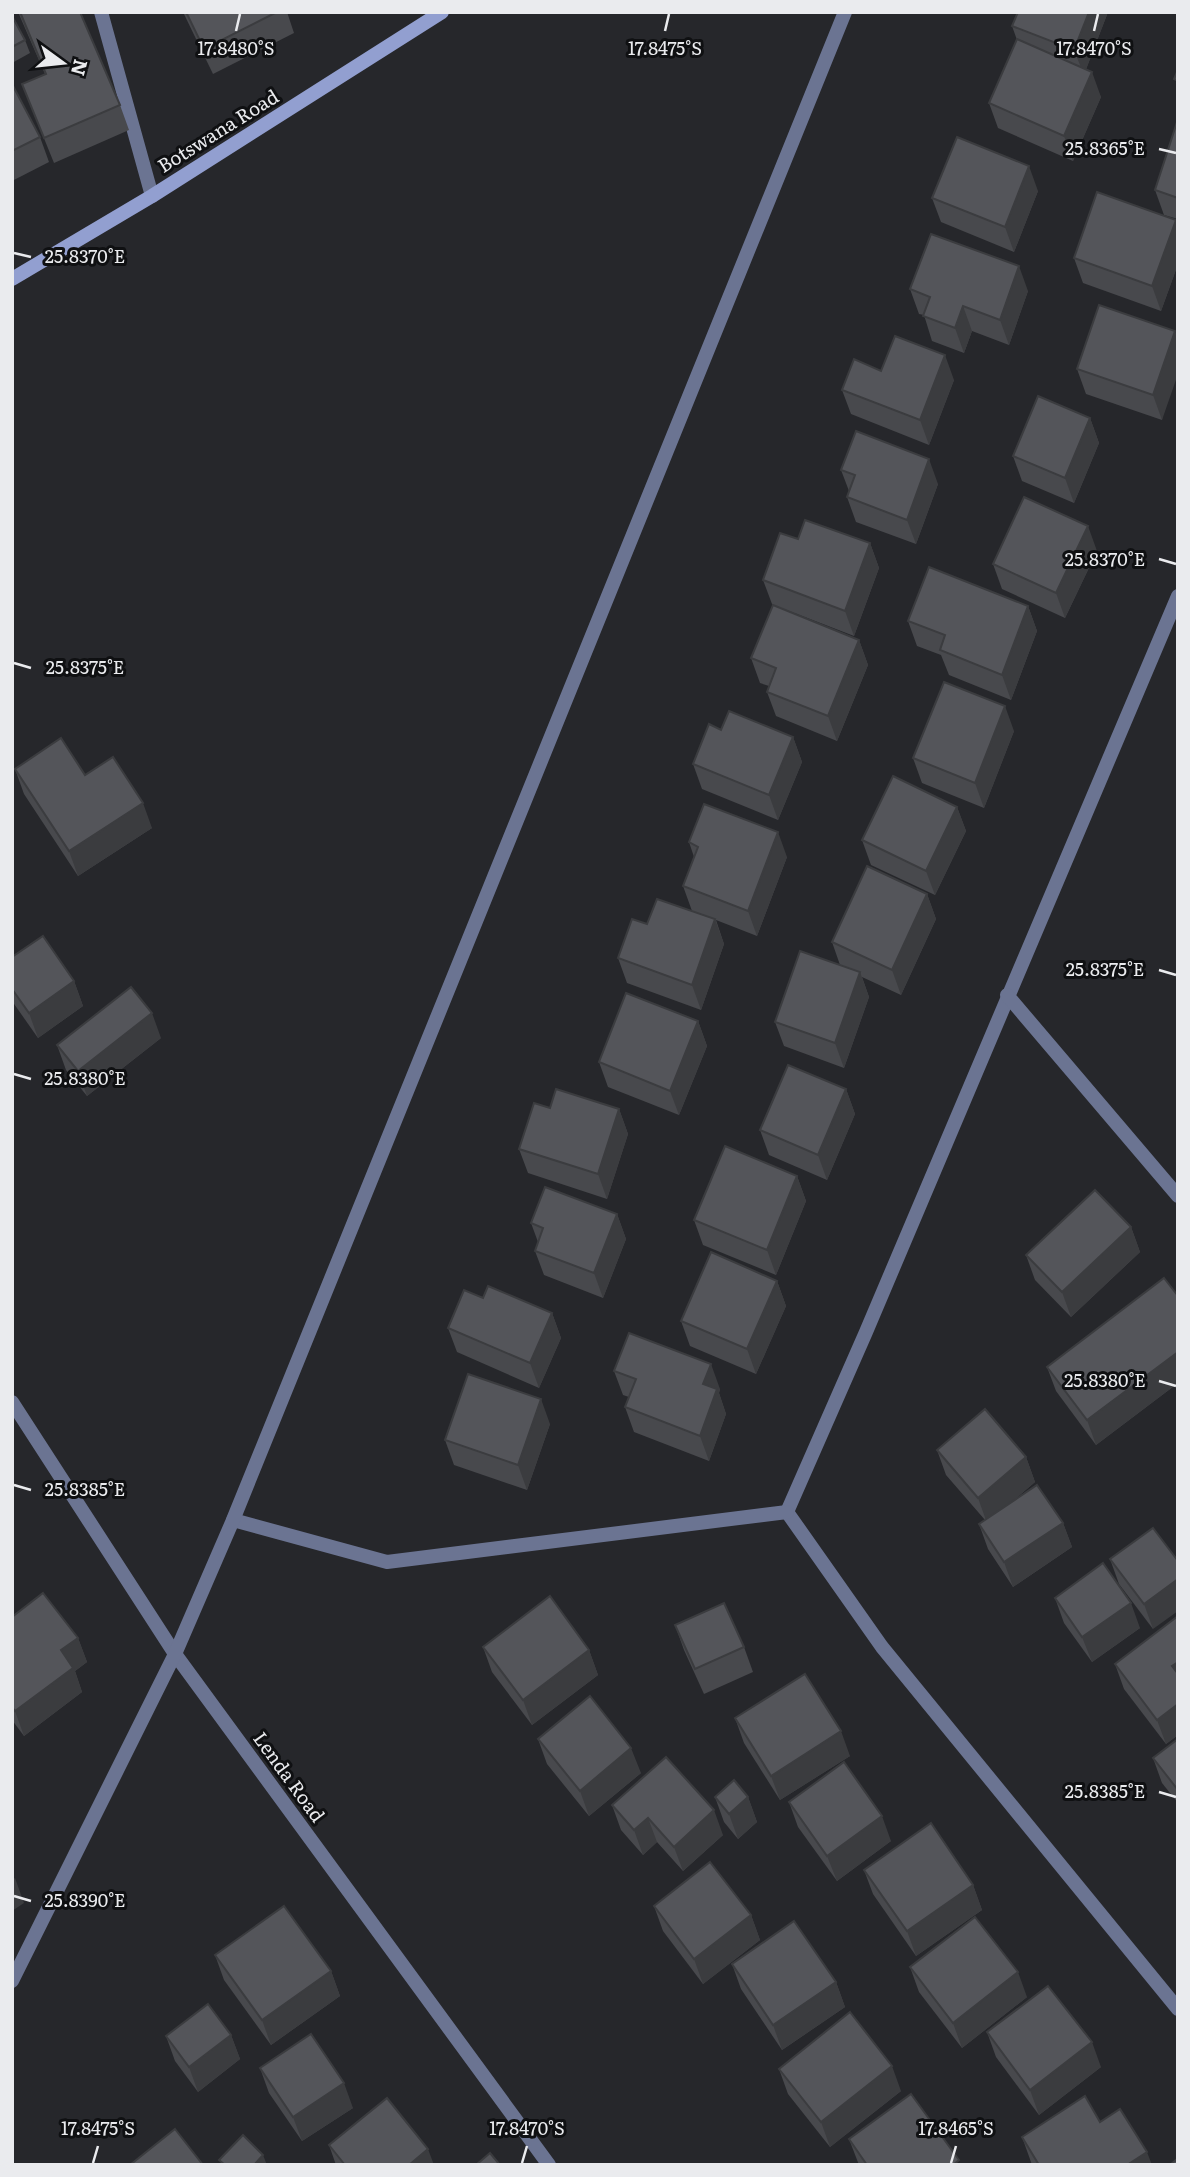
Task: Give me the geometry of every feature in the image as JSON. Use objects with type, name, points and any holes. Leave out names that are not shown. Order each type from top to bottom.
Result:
[{"type":"street","points":[[101,12],[152,196]]},
{"type":"street","name":"Botswana Road","points":[[12,279],[152,196],[442,12]]},
{"type":"street","points":[[12,1981],[175,1654],[233,1520],[845,12]]},
{"type":"street","points":[[787,1512],[1178,596]]},
{"type":"street","points":[[1007,995],[1178,1196]]},
{"type":"street","name":"Lenda Road","points":[[12,1402],[175,1654],[549,2165]]},
{"type":"street","points":[[233,1520],[387,1562],[787,1512]]},
{"type":"street","points":[[787,1512],[882,1647],[1178,2009]]},
{"type":"building","points":[[20,12],[80,12],[120,105],[44,138],[22,84],[46,74]]},
{"type":"building","points":[[186,12],[277,12],[204,49]]},
{"type":"building","points":[[1018,12],[1089,12],[1074,50],[1012,26]]},
{"type":"building","points":[[12,16],[25,40],[12,47]]},
{"type":"building","points":[[1017,39],[1092,72],[1064,136],[989,103]]},
{"type":"building","points":[[12,84],[40,137],[12,151]]},
{"type":"building","points":[[1178,119],[1178,198],[1155,190]]},
{"type":"building","points":[[957,137],[1029,166],[1005,227],[932,198]]},
{"type":"building","points":[[1097,192],[1176,220],[1152,286],[1074,258]]},
{"type":"building","points":[[931,234],[1019,266],[1000,320],[963,306],[955,328],[923,316],[930,297],[910,289]]},
{"type":"building","points":[[1099,305],[1175,331],[1153,395],[1077,369]]},
{"type":"building","points":[[895,336],[945,355],[920,420],[842,390],[854,359],[881,371]]},
{"type":"building","points":[[1038,396],[1090,418],[1065,478],[1013,456]]},
{"type":"building","points":[[856,431],[929,459],[907,520],[847,497],[855,475],[841,470]]},
{"type":"building","points":[[1024,497],[1088,526],[1056,593],[993,564]]},
{"type":"building","points":[[805,520],[870,543],[845,611],[763,580],[780,533],[798,539]]},
{"type":"building","points":[[929,567],[1028,606],[1002,675],[940,650],[945,635],[908,621]]},
{"type":"building","points":[[773,605],[859,640],[828,716],[767,692],[776,668],[751,658]]},
{"type":"building","points":[[944,682],[1005,706],[975,783],[913,758]]},
{"type":"building","points":[[729,711],[793,737],[769,795],[693,764],[709,724],[721,730]]},
{"type":"building","points":[[61,738],[85,775],[113,757],[143,803],[69,851],[15,769]]},
{"type":"building","points":[[893,776],[957,807],[926,871],[862,840]]},
{"type":"building","points":[[704,804],[778,832],[748,911],[683,886],[698,847],[689,842]]},
{"type":"building","points":[[867,866],[927,894],[892,970],[832,942]]},
{"type":"building","points":[[657,899],[715,919],[692,985],[618,958],[632,919],[647,924]]},
{"type":"building","points":[[43,936],[74,981],[29,1013],[12,989],[12,957]]},
{"type":"building","points":[[800,951],[860,972],[835,1043],[775,1022]]},
{"type":"building","points":[[131,987],[152,1013],[78,1071],[57,1045]]},
{"type":"building","points":[[626,993],[698,1021],[670,1091],[599,1062]]},
{"type":"building","points":[[788,1065],[846,1089],[818,1155],[760,1130]]},
{"type":"building","points":[[556,1089],[619,1109],[598,1174],[519,1149],[534,1103],[550,1108]]},
{"type":"building","points":[[725,1146],[797,1176],[767,1250],[694,1220]]},
{"type":"building","points":[[545,1187],[617,1214],[594,1273],[535,1251],[543,1228],[531,1223]]},
{"type":"building","points":[[1095,1190],[1131,1227],[1062,1292],[1026,1255]]},
{"type":"building","points":[[711,1252],[777,1281],[747,1349],[681,1321]]},
{"type":"building","points":[[1164,1278],[1178,1296],[1178,1352],[1087,1420],[1047,1367]]},
{"type":"building","points":[[488,1286],[552,1313],[530,1363],[448,1328],[464,1290],[483,1298]]},
{"type":"building","points":[[629,1333],[711,1364],[703,1384],[717,1389],[700,1436],[625,1407],[636,1379],[614,1371]]},
{"type":"building","points":[[468,1374],[541,1399],[518,1465],[445,1440]]},
{"type":"building","points":[[985,1409],[1026,1457],[978,1498],[937,1450]]},
{"type":"building","points":[[1037,1485],[1063,1523],[1004,1562],[979,1524]]},
{"type":"building","points":[[1153,1528],[1178,1561],[1178,1579],[1144,1604],[1110,1559]]},
{"type":"building","points":[[1103,1563],[1131,1603],[1082,1637],[1055,1598]]},
{"type":"building","points":[[43,1593],[78,1638],[61,1650],[73,1668],[15,1711],[12,1707],[12,1617]]},
{"type":"building","points":[[550,1596],[589,1650],[523,1700],[483,1647]]},
{"type":"building","points":[[724,1603],[744,1647],[695,1669],[675,1625]]},
{"type":"building","points":[[1178,1616],[1178,1662],[1172,1666],[1178,1674],[1178,1704],[1157,1720],[1115,1664]]},
{"type":"building","points":[[805,1674],[841,1731],[771,1776],[735,1718]]},
{"type":"building","points":[[590,1696],[631,1748],[580,1791],[538,1739]]},
{"type":"building","points":[[1178,1739],[1178,1790],[1153,1758]]},
{"type":"building","points":[[666,1757],[714,1810],[674,1847],[648,1818],[634,1830],[612,1805]]},
{"type":"building","points":[[844,1762],[882,1816],[827,1856],[789,1802]]},
{"type":"building","points":[[734,1780],[748,1797],[729,1814],[715,1797]]},
{"type":"building","points":[[931,1823],[973,1885],[907,1931],[864,1870]]},
{"type":"building","points":[[710,1862],[751,1915],[694,1959],[654,1906]]},
{"type":"building","points":[[284,1906],[331,1971],[262,2020],[215,1955]]},
{"type":"building","points":[[975,1917],[1018,1972],[953,2023],[910,1967]]},
{"type":"building","points":[[794,1921],[836,1982],[773,2025],[732,1964]]},
{"type":"building","points":[[1048,1986],[1092,2042],[1030,2090],[987,2032]]},
{"type":"building","points":[[208,2004],[231,2035],[189,2067],[166,2036]]},
{"type":"building","points":[[850,2012],[892,2066],[821,2122],[779,2069]]},
{"type":"building","points":[[311,2034],[344,2083],[293,2117],[260,2068]]},
{"type":"building","points":[[911,2094],[959,2160],[953,2165],[867,2165],[849,2139]]},
{"type":"building","points":[[1085,2096],[1100,2122],[1120,2109],[1147,2152],[1127,2165],[1039,2165],[1022,2137]]},
{"type":"building","points":[[387,2098],[428,2149],[409,2165],[345,2165],[329,2145]]},
{"type":"building","points":[[175,2129],[203,2165],[130,2165]]},
{"type":"building","points":[[243,2135],[263,2155],[254,2165],[225,2165],[219,2160]]},
{"type":"building","points":[[490,2153],[500,2165],[476,2165]]}]
